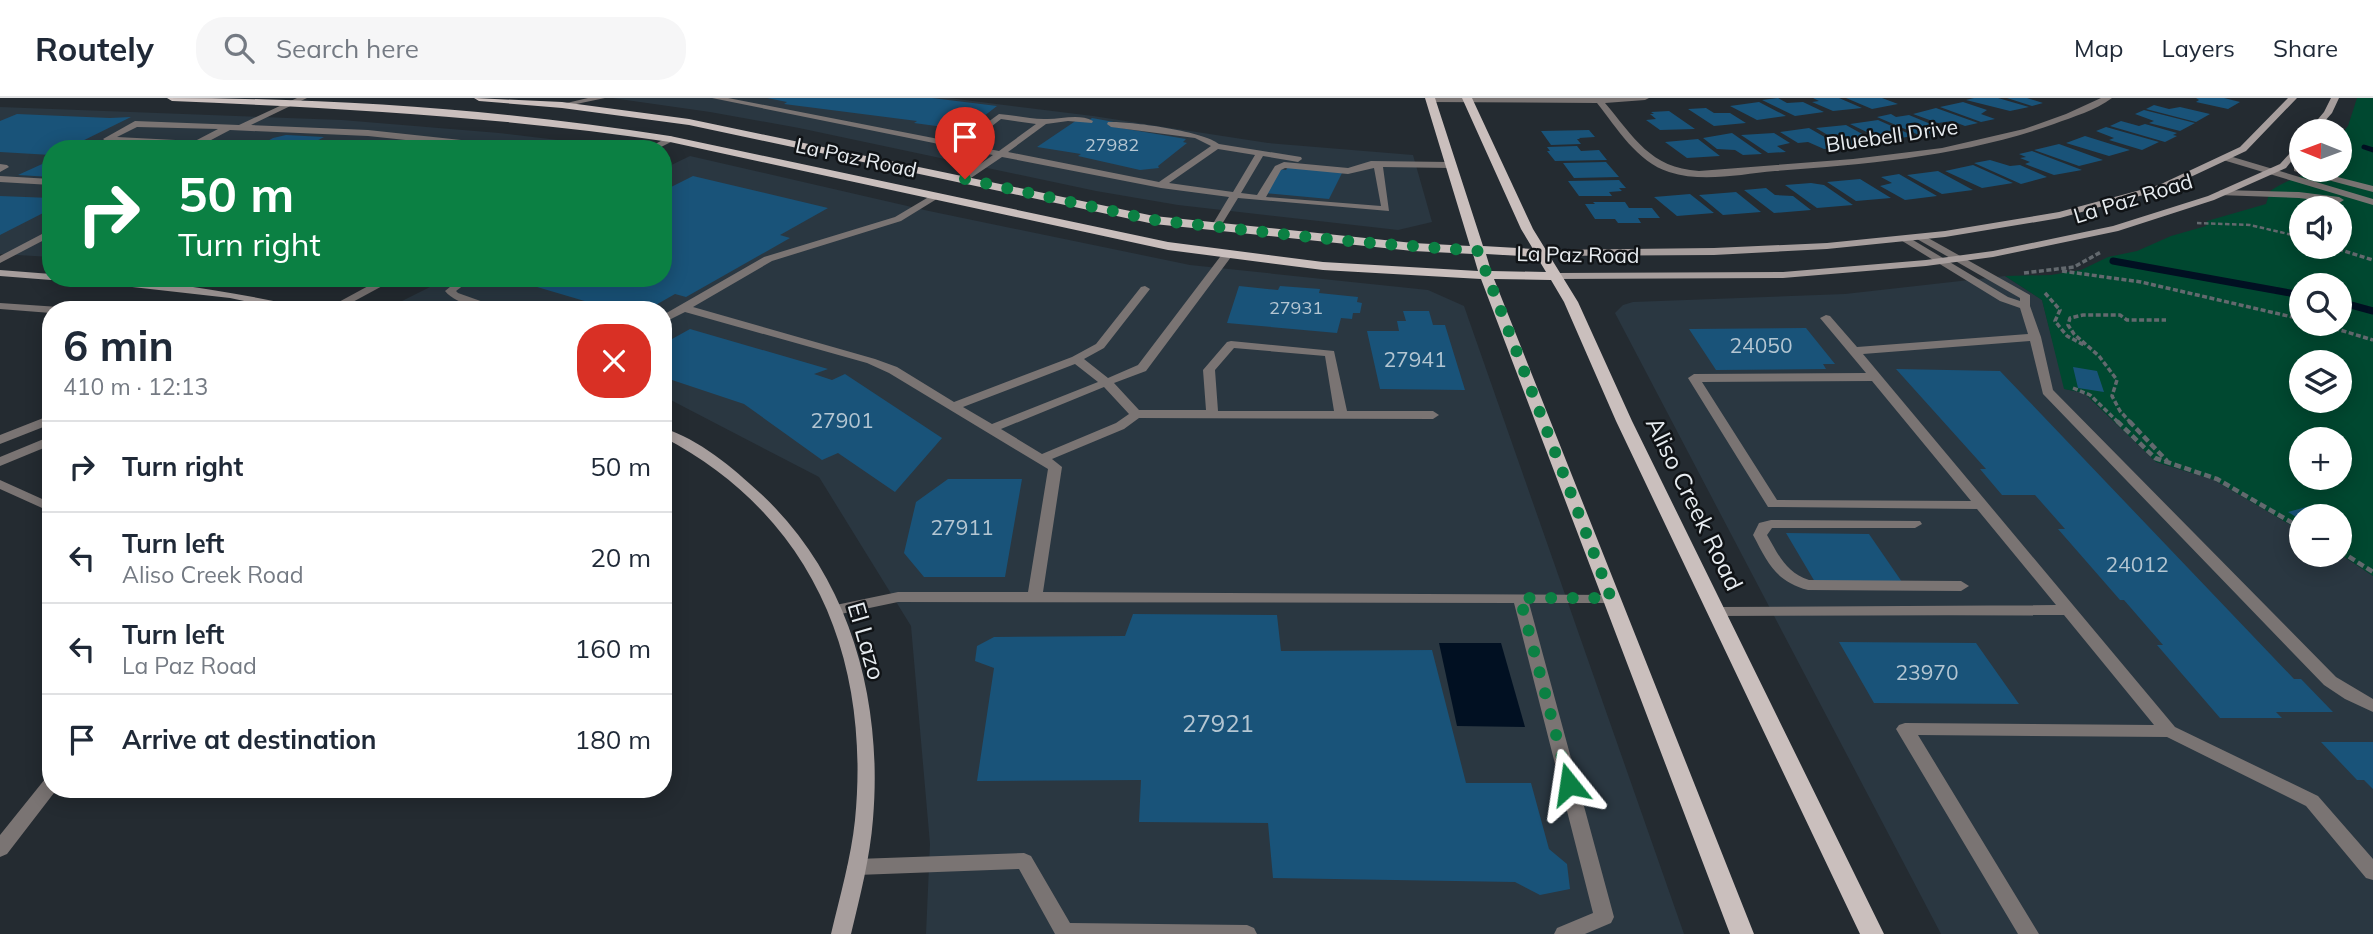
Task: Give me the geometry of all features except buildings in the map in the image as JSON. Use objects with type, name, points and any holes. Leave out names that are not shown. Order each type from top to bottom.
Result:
[{"type":"main road","name":"La Paz Road","points":[[172,98],[298,101],[483,114],[601,127],[670,139],[1094,232],[1227,255],[1323,266],[1486,275],[1783,275],[1960,259],[2054,243],[2115,229],[2222,193],[2283,166],[2289,159]]},
{"type":"main road","name":"La Paz Road","points":[[479,98],[562,105],[689,122],[1154,220],[1413,247],[1541,253],[1739,253],[1904,239],[2007,225],[2101,205],[2192,176],[2236,153],[2269,129],[2286,111],[2293,98]]},
{"type":"main road","points":[[2323,119],[2335,98]]},
{"type":"main road","points":[[1430,99],[1486,275],[1742,934]]},
{"type":"main road","name":"Aliso Creek Road","points":[[1468,99],[1527,229],[1571,302],[1624,421],[1872,934]]},
{"type":"main road","points":[[562,105],[578,116],[656,128],[670,139],[707,136],[797,153],[836,153]]},
{"type":"main road","points":[[796,166],[835,165],[918,181],[965,179]]},
{"type":"main road","points":[[935,197],[988,196],[1115,222],[1154,220]]},
{"type":"main road","points":[[0,273],[42,275]]},
{"type":"main road","points":[[159,287],[259,301]]},
{"type":"main road","name":"El Lazo","points":[[672,436],[738,480],[796,537],[836,610],[858,686],[864,755],[864,819],[841,934]]},
{"type":"street","points":[[562,105],[601,98]]},
{"type":"street","points":[[716,98],[1161,185],[1260,198],[1386,209],[1378,164]]},
{"type":"street","points":[[1430,99],[1599,101],[1645,98]]},
{"type":"street","name":"Bluebell Drive","points":[[1599,101],[1653,161],[1674,170],[1710,173],[1915,154],[2006,136],[2082,111],[2108,98]]},
{"type":"street","points":[[240,128],[298,101]]},
{"type":"street","points":[[256,128],[284,113],[298,101]]},
{"type":"street","points":[[962,145],[999,116],[1044,122],[1069,119],[1089,121]]},
{"type":"street","points":[[965,179],[1044,122]]},
{"type":"street","points":[[118,140],[107,139],[135,124],[256,128],[432,140]]},
{"type":"street","points":[[1111,124],[1196,136],[1209,140],[1216,146],[1261,153],[1378,164],[1450,165]]},
{"type":"street","points":[[205,140],[229,127]]},
{"type":"street","points":[[1161,185],[1216,146]]},
{"type":"street","points":[[1216,227],[1261,153]]},
{"type":"street","points":[[2236,153],[2373,189]]},
{"type":"street","points":[[2226,158],[2373,204]]},
{"type":"street","points":[[1260,198],[1278,168],[1284,165],[1348,171],[1378,164]]},
{"type":"street","points":[[0,179],[42,181]]},
{"type":"street","points":[[2222,193],[2314,196],[2373,204]]},
{"type":"street","points":[[672,315],[768,259],[898,219],[935,197]]},
{"type":"street","points":[[42,232],[31,237],[42,237]]},
{"type":"street","points":[[1921,237],[2026,297],[2025,306],[2047,391],[2330,681],[2373,706]]},
{"type":"street","points":[[0,260],[42,239]]},
{"type":"street","points":[[1904,239],[2004,299],[2025,306]]},
{"type":"street","points":[[992,428],[1142,368],[1227,255]]},
{"type":"street","points":[[347,301],[374,287]]},
{"type":"street","points":[[456,287],[450,291],[454,295],[473,301]]},
{"type":"street","points":[[954,406],[1076,359],[1100,345],[1145,289]]},
{"type":"street","points":[[0,306],[42,309]]},
{"type":"street","points":[[684,308],[872,361],[894,370],[1055,467],[1035,598]]},
{"type":"street","points":[[1826,318],[2169,731],[2312,801],[2373,872]]},
{"type":"street","points":[[1854,351],[2035,337]]},
{"type":"street","points":[[1212,414],[1209,370],[1231,344],[1331,353],[1341,415]]},
{"type":"street","points":[[1076,359],[1107,383],[1136,414]]},
{"type":"street","points":[[1876,377],[1694,378],[1773,504],[1982,505]]},
{"type":"street","points":[[1041,459],[1120,426],[1136,414],[1433,415]]},
{"type":"street","points":[[0,440],[42,422]]},
{"type":"street","points":[[0,462],[42,444]]},
{"type":"street","points":[[0,484],[42,504]]},
{"type":"street","points":[[1915,524],[1771,524],[1764,526],[1760,535],[1781,573],[1795,582],[1808,585],[1961,586]]},
{"type":"street","points":[[836,610],[898,597],[1611,598]]},
{"type":"street","points":[[1520,598],[1604,917],[1564,934]]},
{"type":"street","points":[[1717,612],[2069,610]]},
{"type":"street","points":[[2029,934],[1905,729],[2169,731]]},
{"type":"street","points":[[0,849],[42,795]]},
{"type":"street","points":[[856,867],[1024,861],[1065,933],[1247,934]]},
{"type":"path","points":[[2193,224],[2212,222],[2256,226],[2289,234]]},
{"type":"path","points":[[2017,274],[2059,271],[2074,267],[2108,250]]},
{"type":"path","points":[[2352,254],[2373,260]]},
{"type":"path","points":[[2059,271],[2166,287],[2289,316]]},
{"type":"path","points":[[2035,288],[2054,301],[2060,310],[2055,321],[2060,331],[2072,340],[2088,346]]},
{"type":"path","points":[[2166,320],[2127,320],[2120,315],[2083,315],[2070,318],[2068,325],[2110,369],[2116,380],[2112,400],[2118,410],[2167,461]]},
{"type":"path","points":[[2352,334],[2373,340]]},
{"type":"path","points":[[2045,383],[2083,390],[2155,458],[2217,479],[2289,521]]},
{"type":"path","points":[[2352,559],[2373,572]]},
{"type":"shaded area","points":[[612,98],[949,98],[1093,116],[1268,143],[1413,155],[1432,222],[1398,230],[1178,205],[1096,191],[799,128]]},
{"type":"shaded area","points":[[0,107],[342,120],[557,140],[42,140],[42,256],[0,254]]},
{"type":"shaded area","points":[[690,156],[929,211],[1190,265],[1428,290],[1464,306],[1684,934],[926,934],[930,844],[911,626],[819,477],[672,401],[672,301],[402,301],[430,287],[672,287],[672,165]]},
{"type":"shaded area","points":[[2005,276],[2042,300],[2065,389],[2084,393],[2156,462],[2214,480],[2289,524],[2289,567],[2352,567],[2352,562],[2373,576],[2373,934],[1941,934],[1615,313],[1623,305],[1633,302],[1845,294]]},
{"type":"shaded area","points":[[1439,643],[1501,643],[1525,727],[1457,726]]},
{"type":"green space","points":[[2357,98],[2373,98],[2373,576],[2352,562],[2352,504],[2289,504],[2289,524],[2214,480],[2156,462],[2084,393],[2064,389],[2042,300],[2005,276],[2051,275],[2081,270],[2108,257],[2137,251],[2171,236],[2206,226],[2207,221],[2266,204],[2270,191],[2286,182],[2352,182],[2350,119]]},
{"type":"waterway","points":[[2364,147],[2373,150]]},
{"type":"waterway","points":[[2113,261],[2289,293]]},
{"type":"waterway","points":[[2352,305],[2373,311]]},
{"type":"route","points":[[965,179],[1154,220],[1347,241],[1478,251],[1611,598],[1520,598],[1569,784]]}]
